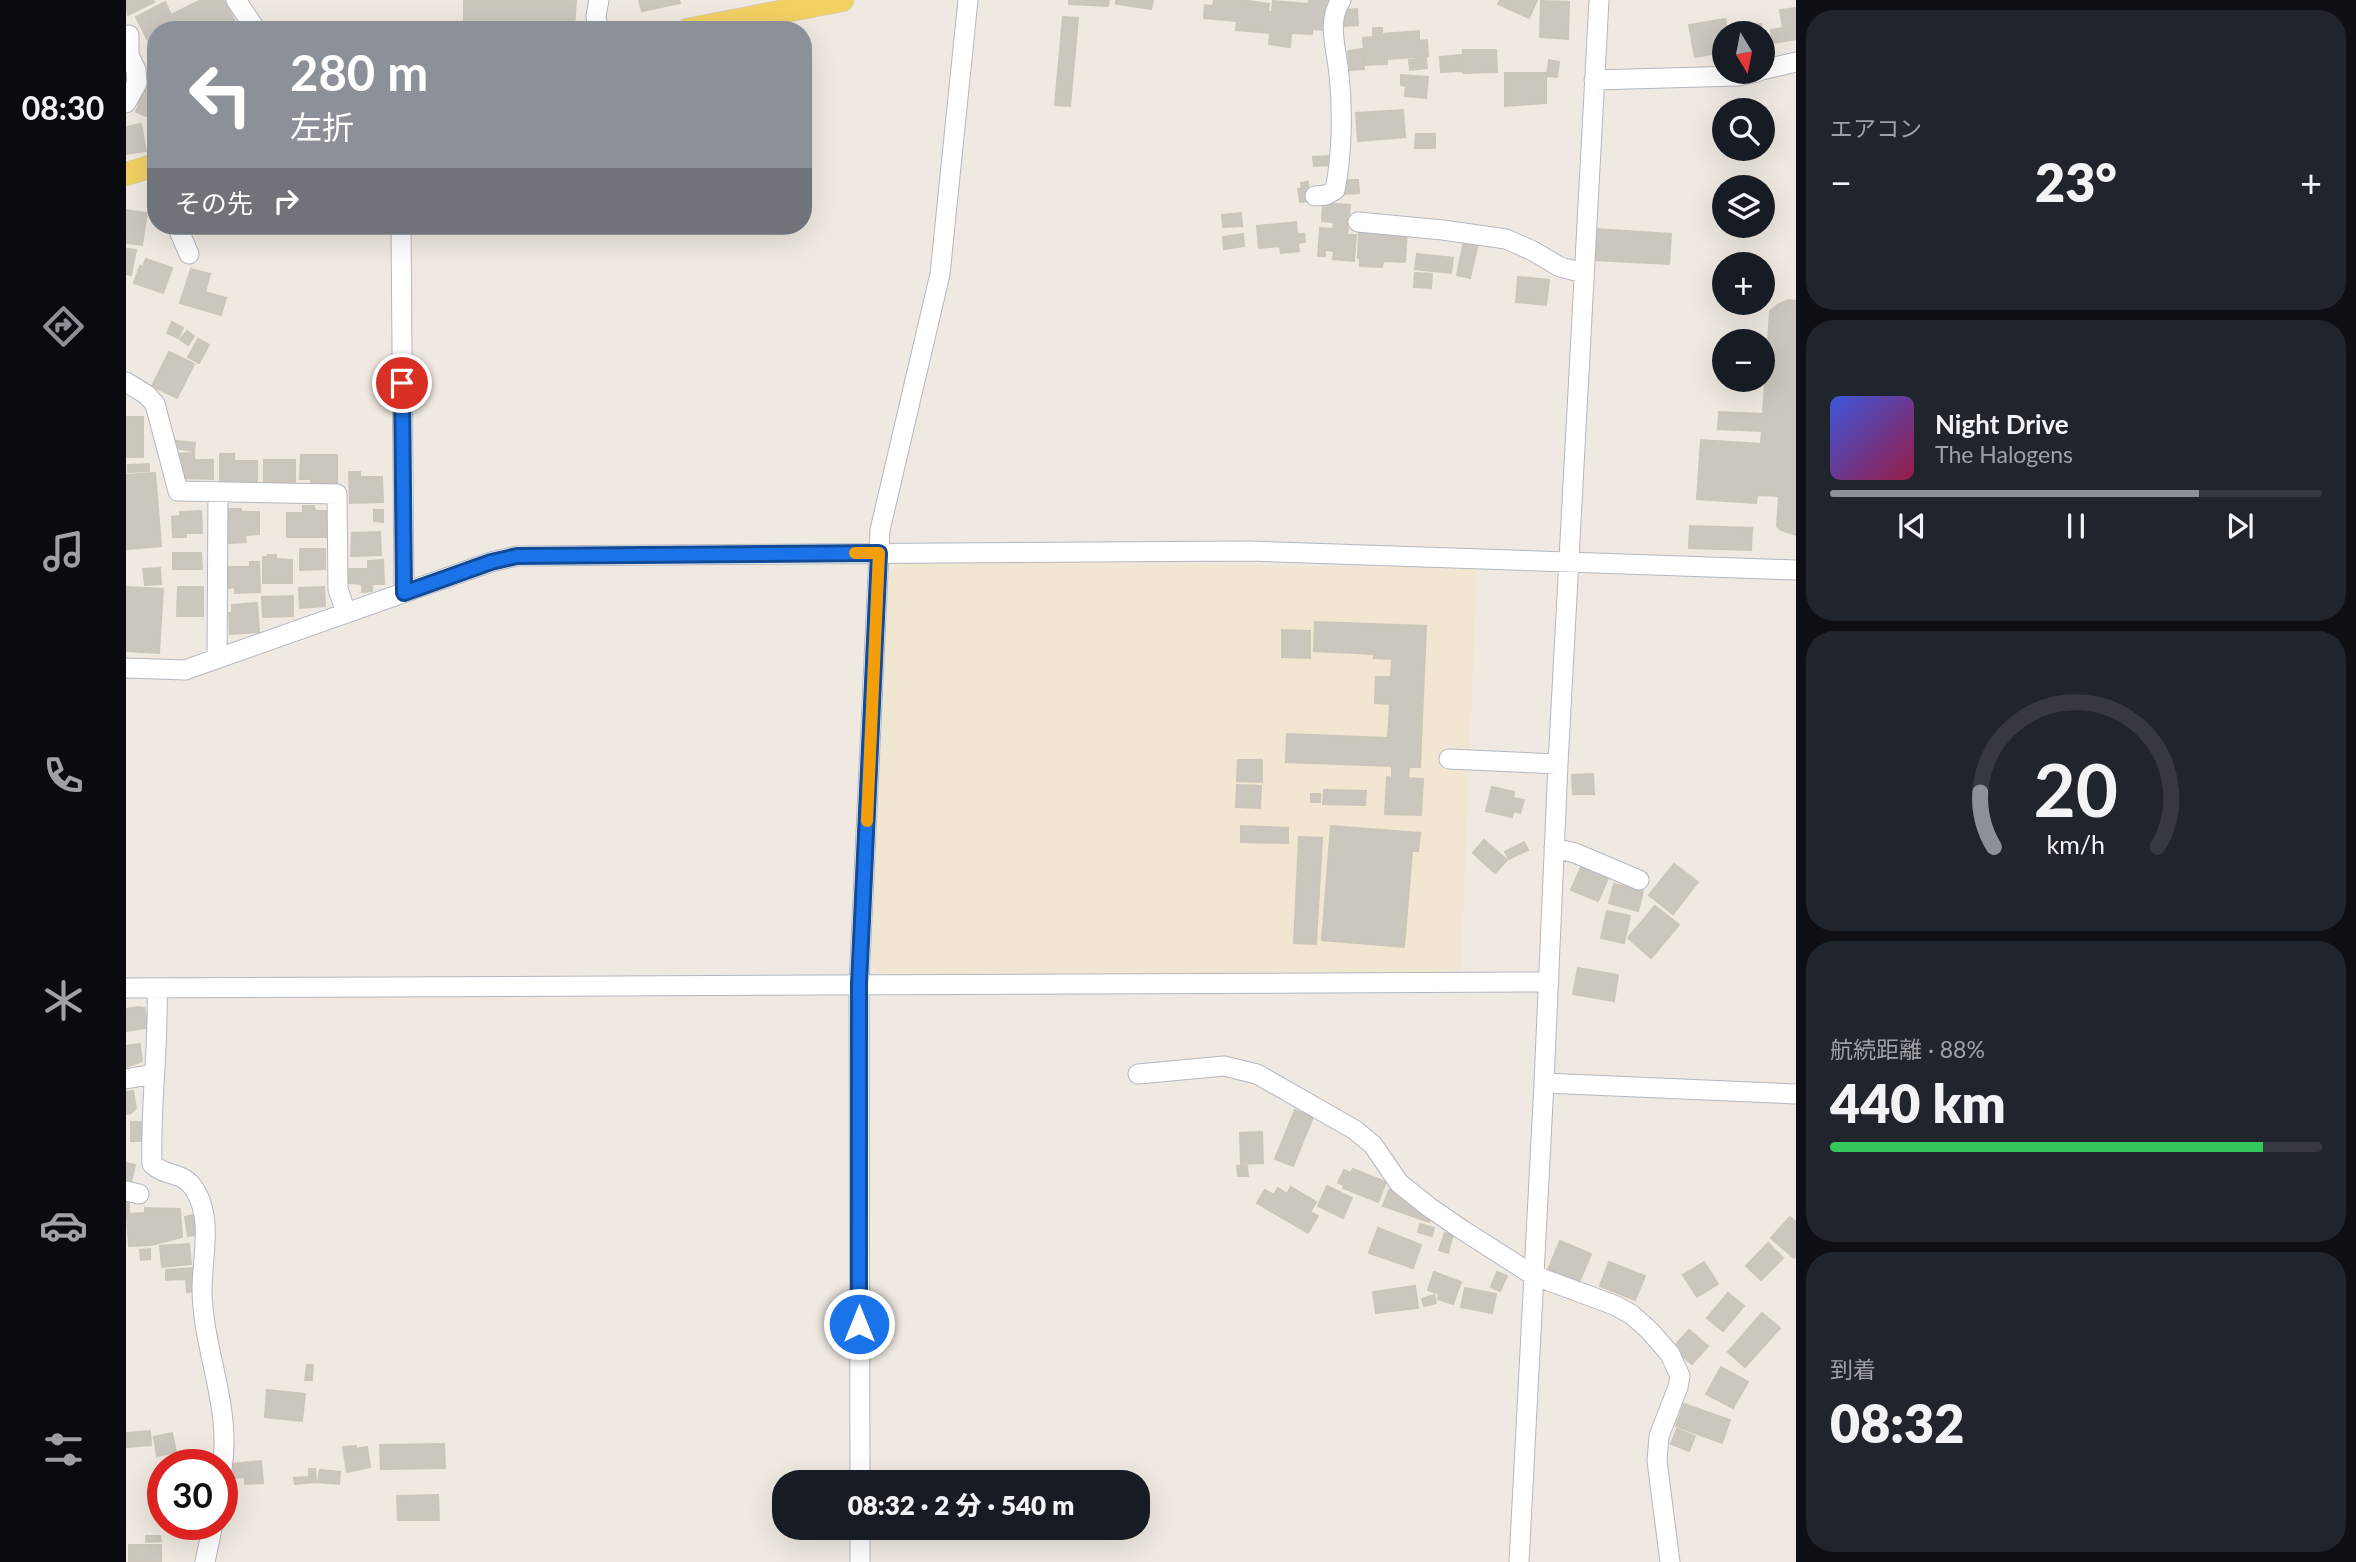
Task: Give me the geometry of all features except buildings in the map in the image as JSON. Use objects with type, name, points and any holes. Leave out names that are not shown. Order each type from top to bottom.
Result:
[{"type":"main road","points":[[737,21],[842,0]]},
{"type":"main road","points":[[126,174],[147,172]]},
{"type":"street","points":[[236,0],[250,21]]},
{"type":"street","points":[[597,21],[599,0]]},
{"type":"street","points":[[860,1470],[859,984],[880,530],[940,274],[968,0]]},
{"type":"street","points":[[1315,196],[1326,195],[1335,190],[1340,165],[1339,75],[1333,34],[1333,11],[1341,0]]},
{"type":"street","points":[[1519,1562],[1545,1083],[1568,561],[1599,0]]},
{"type":"street","points":[[126,103],[136,83],[136,70],[129,55],[129,36]]},
{"type":"street","points":[[1775,67],[1796,62]]},
{"type":"street","points":[[1594,80],[1712,77]]},
{"type":"street","points":[[1358,222],[1506,239],[1560,267],[1584,273]]},
{"type":"street","points":[[181,235],[190,254]]},
{"type":"street","points":[[401,235],[404,593]]},
{"type":"street","points":[[126,382],[147,394],[155,404],[178,491],[337,494],[338,589],[346,613]]},
{"type":"street","points":[[217,659],[218,492]]},
{"type":"street","points":[[126,668],[185,670],[491,562],[517,556],[1250,551],[1796,570]]},
{"type":"street","points":[[1449,759],[1558,764]]},
{"type":"street","points":[[1554,848],[1584,856],[1639,880]]},
{"type":"street","points":[[126,988],[1549,982]]},
{"type":"street","points":[[157,988],[152,1164],[159,1171],[180,1175],[195,1190],[204,1214],[202,1291],[225,1426],[225,1449]]},
{"type":"street","points":[[1138,1074],[1224,1066],[1257,1074],[1355,1130],[1373,1145],[1399,1182],[1429,1207],[1533,1275],[1614,1305],[1631,1314],[1649,1330],[1670,1354],[1680,1377],[1659,1436],[1657,1461],[1670,1562]]},
{"type":"street","points":[[126,1079],[154,1074]]},
{"type":"street","points":[[1545,1083],[1796,1094]]},
{"type":"street","points":[[205,1562],[210,1540]]},
{"type":"street","points":[[860,1540],[860,1562]]},
{"type":"shaded area","points":[[905,561],[1477,568],[1461,967],[1456,973],[884,977],[871,964],[885,585],[893,568]]},
{"type":"slow traffic","points":[[855,553],[879,553],[867,821]]},
{"type":"route","points":[[402,383],[404,593],[491,562],[517,556],[879,553],[859,984],[859,1324]]}]
